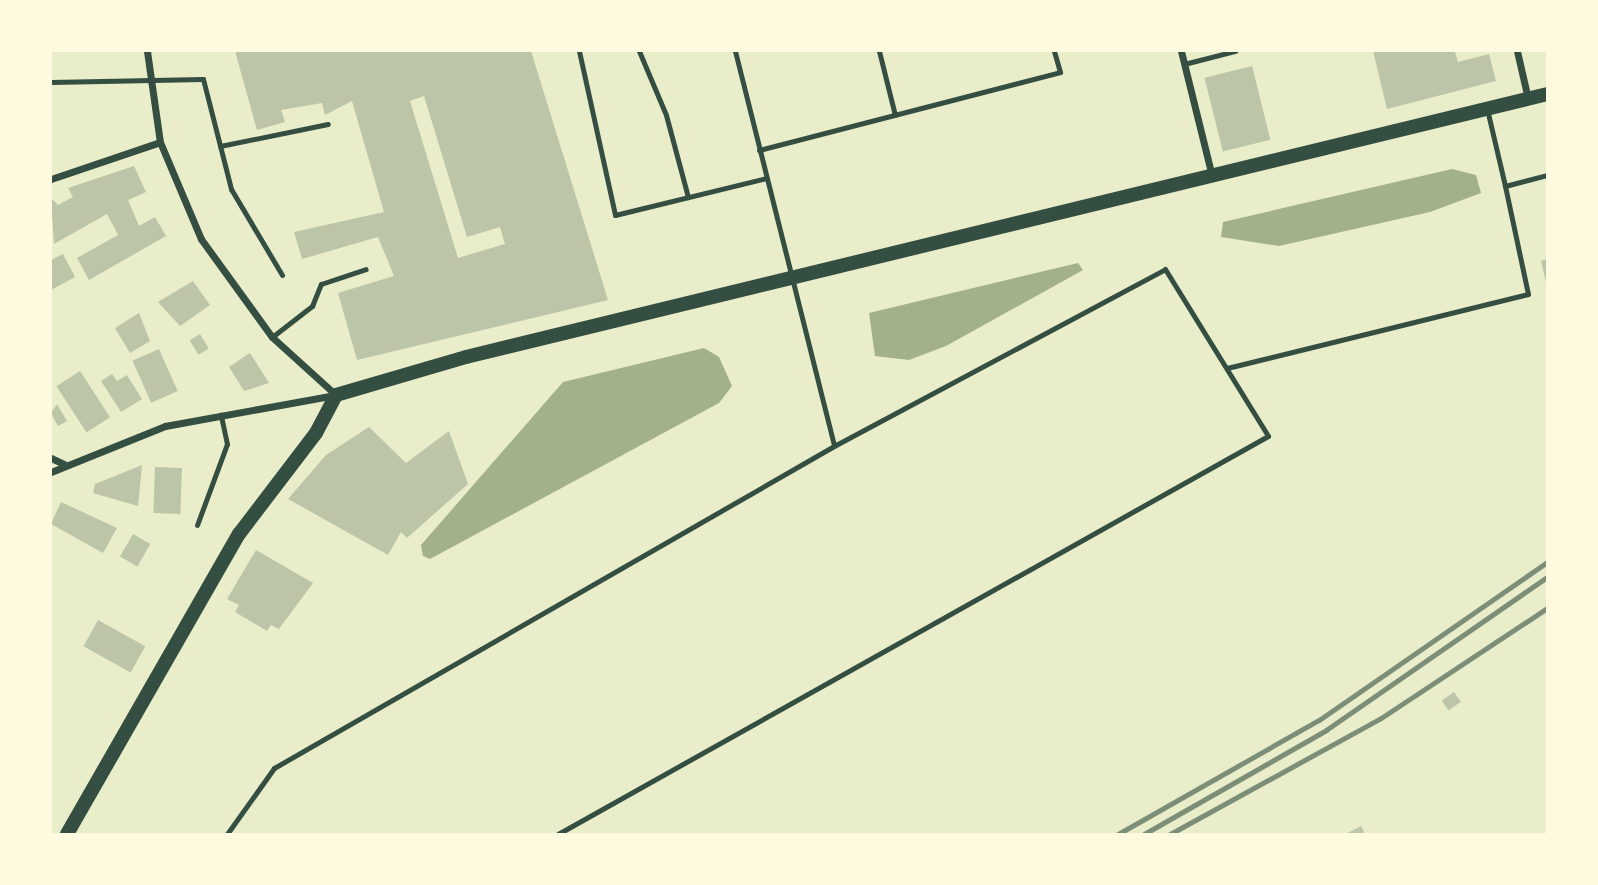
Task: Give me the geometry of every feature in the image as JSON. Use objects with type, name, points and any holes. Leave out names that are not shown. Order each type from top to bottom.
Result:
[{"type":"main road","points":[[67,834],[239,534],[316,433],[336,395],[466,357],[743,293],[1547,94]]},
{"type":"street","points":[[147,51],[149,82],[160,142],[201,239],[272,337],[336,395]]},
{"type":"street","points":[[1181,51],[1213,177]]},
{"type":"street","points":[[1517,51],[1528,99]]},
{"type":"street","points":[[51,179],[160,142]]},
{"type":"street","points":[[51,472],[113,442],[221,412],[336,395]]},
{"type":"street","points":[[51,458],[64,464]]},
{"type":"lane","points":[[579,51],[615,215],[767,178]]},
{"type":"lane","points":[[639,51],[666,115],[688,197]]},
{"type":"lane","points":[[735,51],[834,446]]},
{"type":"lane","points":[[879,51],[895,115]]},
{"type":"lane","points":[[759,150],[1060,72],[1054,51]]},
{"type":"lane","points":[[1184,64],[1235,51]]},
{"type":"lane","points":[[51,82],[203,79],[231,189],[282,275]]},
{"type":"lane","points":[[1227,368],[1528,294],[1487,109]]},
{"type":"lane","points":[[220,146],[328,124]]},
{"type":"lane","points":[[1505,186],[1547,175]]},
{"type":"lane","points":[[272,337],[312,306],[321,284],[366,269]]},
{"type":"lane","points":[[227,834],[274,768],[834,446],[1165,269],[1268,436],[558,834]]},
{"type":"lane","points":[[197,524],[227,444],[221,412]]},
{"type":"shaded area","points":[[1452,169],[1476,175],[1481,193],[1430,212],[1279,246],[1221,237],[1223,222]]},
{"type":"shaded area","points":[[1078,263],[1083,270],[946,346],[909,360],[875,356],[869,313]]},
{"type":"shaded area","points":[[704,348],[719,357],[732,386],[719,403],[430,559],[423,556],[421,545],[563,382]]},
{"type":"building","points":[[235,51],[531,51],[608,300],[357,360],[338,293],[394,276],[378,237],[302,259],[294,232],[384,212],[352,101],[325,115],[322,103],[281,110],[285,122],[257,130]],"holes":[[[424,96],[467,237],[500,227],[505,244],[458,258],[410,101]]]},
{"type":"building","points":[[1373,51],[1455,52],[1458,62],[1489,54],[1496,81],[1387,109]]},
{"type":"building","points":[[1252,66],[1270,140],[1223,152],[1204,78]]},
{"type":"building","points":[[134,166],[146,192],[128,200],[139,226],[155,217],[166,236],[89,280],[77,258],[118,235],[107,214],[54,244],[51,198],[58,205],[73,197],[68,188]]},
{"type":"building","points":[[63,254],[75,277],[51,290],[51,260]]},
{"type":"building","points":[[1547,259],[1547,282],[1546,282],[1541,261]]},
{"type":"building","points":[[193,281],[210,305],[180,326],[158,302]]},
{"type":"building","points":[[139,313],[150,341],[130,353],[115,328]]},
{"type":"building","points":[[200,334],[209,349],[198,355],[190,340]]},
{"type":"building","points":[[159,349],[178,391],[151,403],[133,361]]},
{"type":"building","points":[[250,353],[269,383],[244,391],[229,367]]},
{"type":"building","points":[[80,371],[110,417],[86,432],[57,386]]},
{"type":"building","points":[[112,374],[117,381],[127,375],[142,399],[121,412],[101,381]]},
{"type":"building","points":[[57,404],[67,421],[58,426],[51,413]]},
{"type":"building","points":[[369,427],[406,463],[449,431],[468,484],[407,538],[401,532],[388,555],[288,499],[326,455]]},
{"type":"building","points":[[142,465],[138,506],[93,493],[95,484]]},
{"type":"building","points":[[155,467],[182,468],[180,514],[153,513]]},
{"type":"building","points":[[61,502],[117,528],[103,553],[51,524]]},
{"type":"building","points":[[133,534],[150,544],[137,567],[120,557]]},
{"type":"building","points":[[256,550],[313,583],[279,629],[271,625],[267,631],[235,612],[239,605],[227,599]]},
{"type":"building","points":[[98,620],[145,646],[131,672],[83,646]]},
{"type":"building","points":[[1454,692],[1461,702],[1449,710],[1442,701]]},
{"type":"building","points":[[1361,826],[1365,834],[1346,834]]},
{"type":"railway","points":[[1118,834],[1319,720],[1547,562]]},
{"type":"railway","points":[[1144,834],[1326,730],[1547,577]]},
{"type":"railway","points":[[1170,834],[1381,718],[1547,608]]}]
